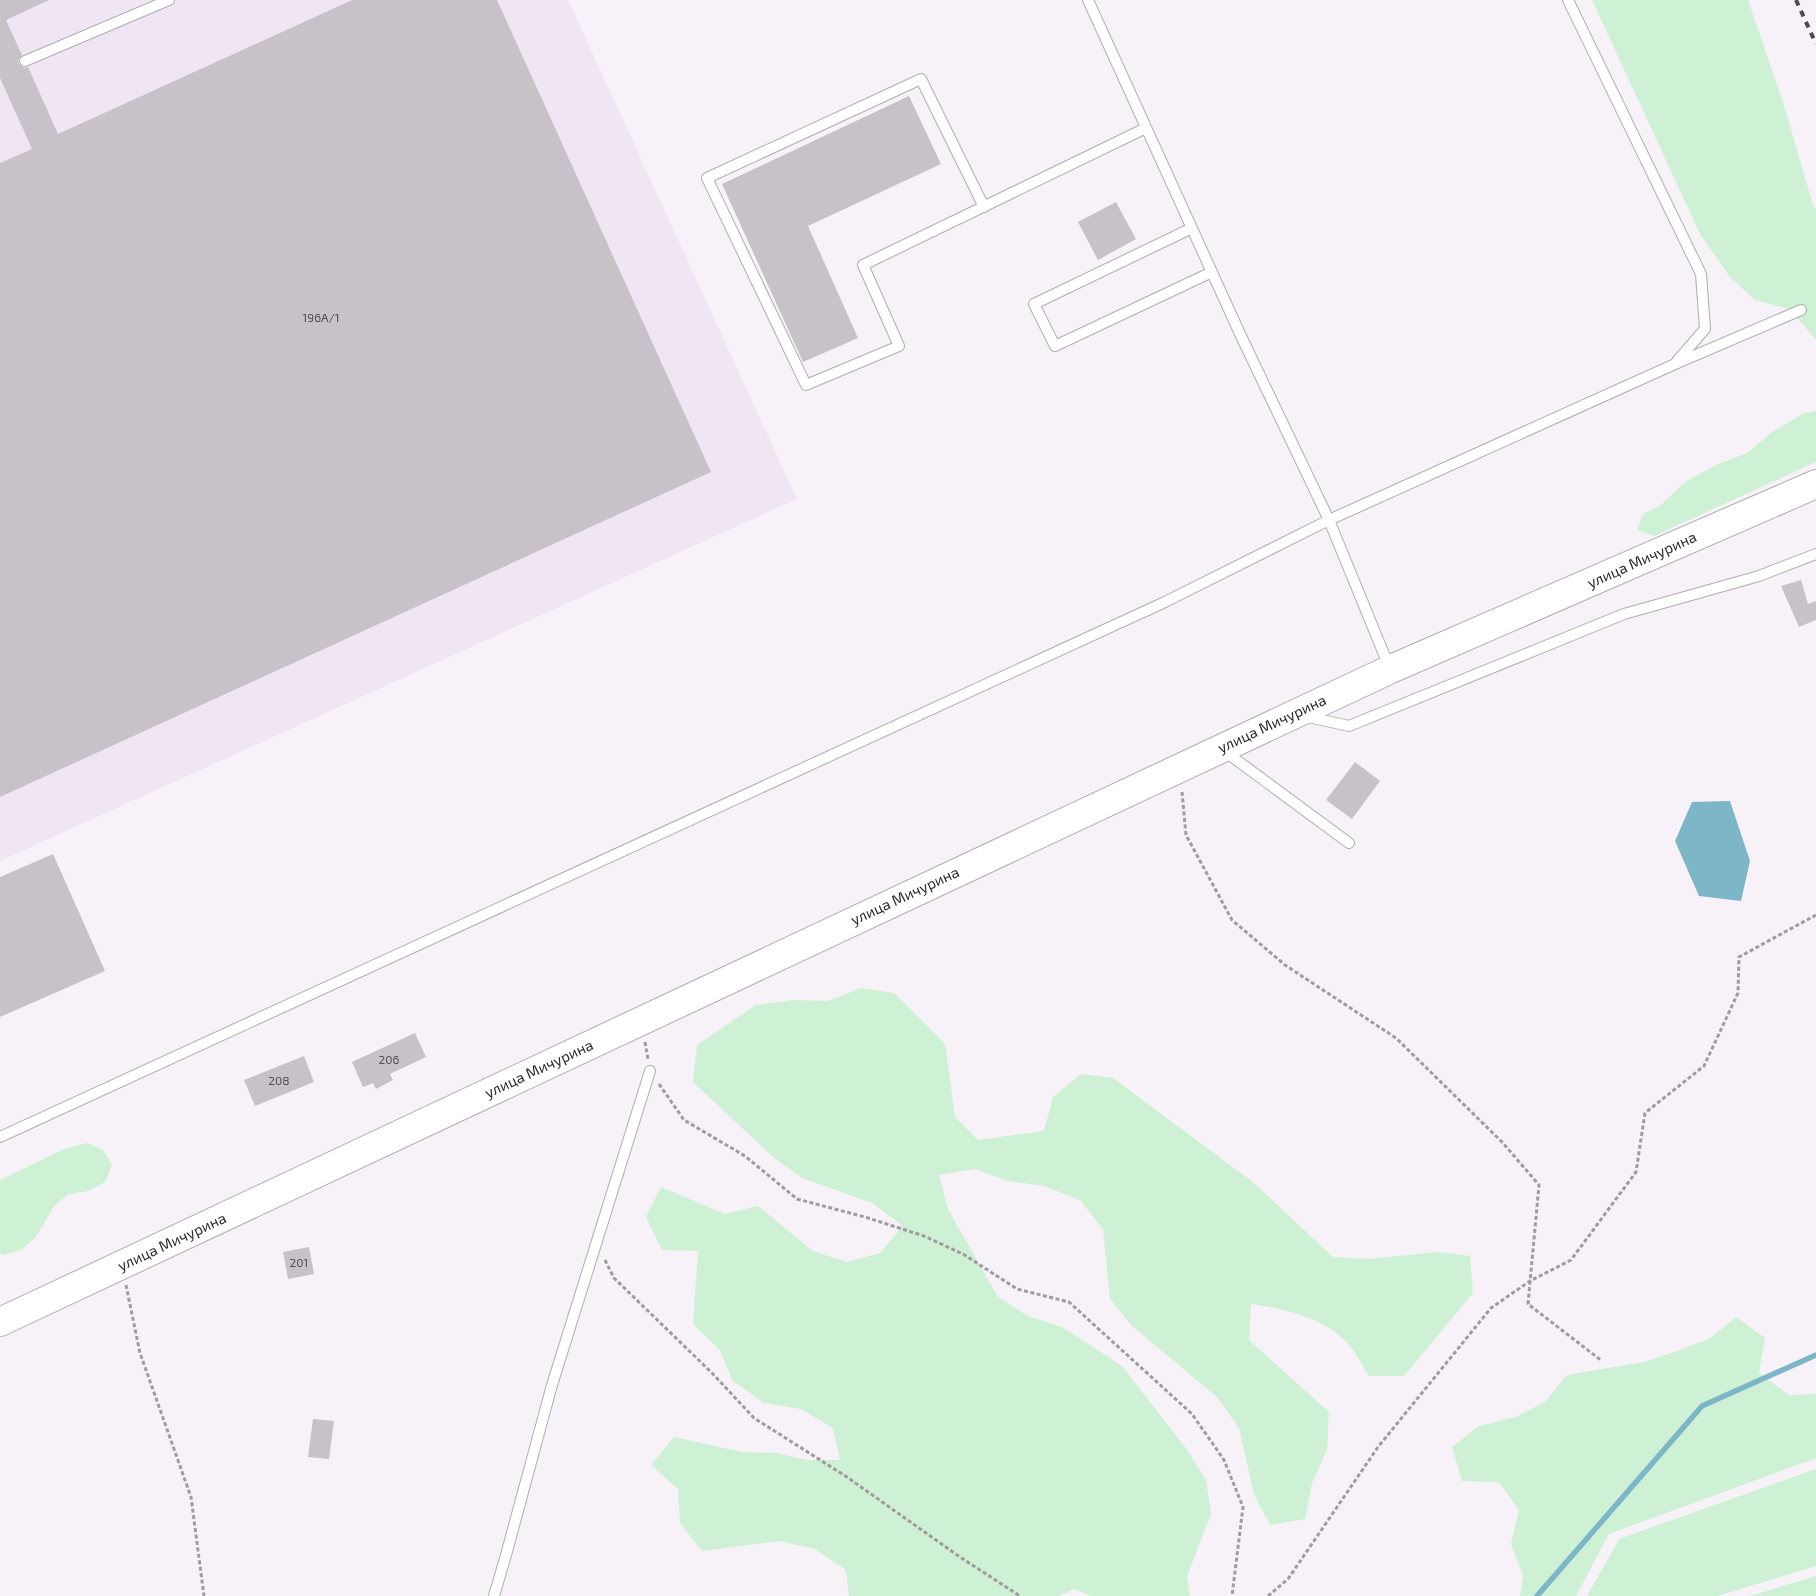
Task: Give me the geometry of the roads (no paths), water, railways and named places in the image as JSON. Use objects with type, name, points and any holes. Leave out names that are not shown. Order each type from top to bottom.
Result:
[{"type":"main road","name":"улица Мичурина","points":[[0,1322],[1390,669],[1816,484]]},
{"type":"lane","points":[[25,61],[169,0]]},
{"type":"lane","points":[[1088,0],[1212,272],[1329,520],[1390,669]]},
{"type":"lane","points":[[1568,0],[1701,274],[1705,329],[1675,364]]},
{"type":"lane","points":[[984,207],[921,79],[707,178],[806,385],[899,346],[863,265],[984,207],[1146,128]]},
{"type":"lane","points":[[1192,228],[1034,304],[1055,346],[1212,272]]},
{"type":"lane","points":[[0,1137],[1165,602],[1329,520],[1675,364],[1801,310]]},
{"type":"lane","points":[[1294,714],[1349,726],[1624,614],[1759,576],[1816,554]]},
{"type":"lane","points":[[1220,748],[1349,843]]},
{"type":"lane","points":[[494,1596],[552,1385],[650,1071]]},
{"type":"water","points":[[1730,801],[1750,861],[1741,901],[1699,896],[1675,841],[1692,802]]},
{"type":"waterway","points":[[1537,1596],[1702,1406],[1816,1355]]},
{"type":"railway","points":[[1796,0],[1816,44]]}]
